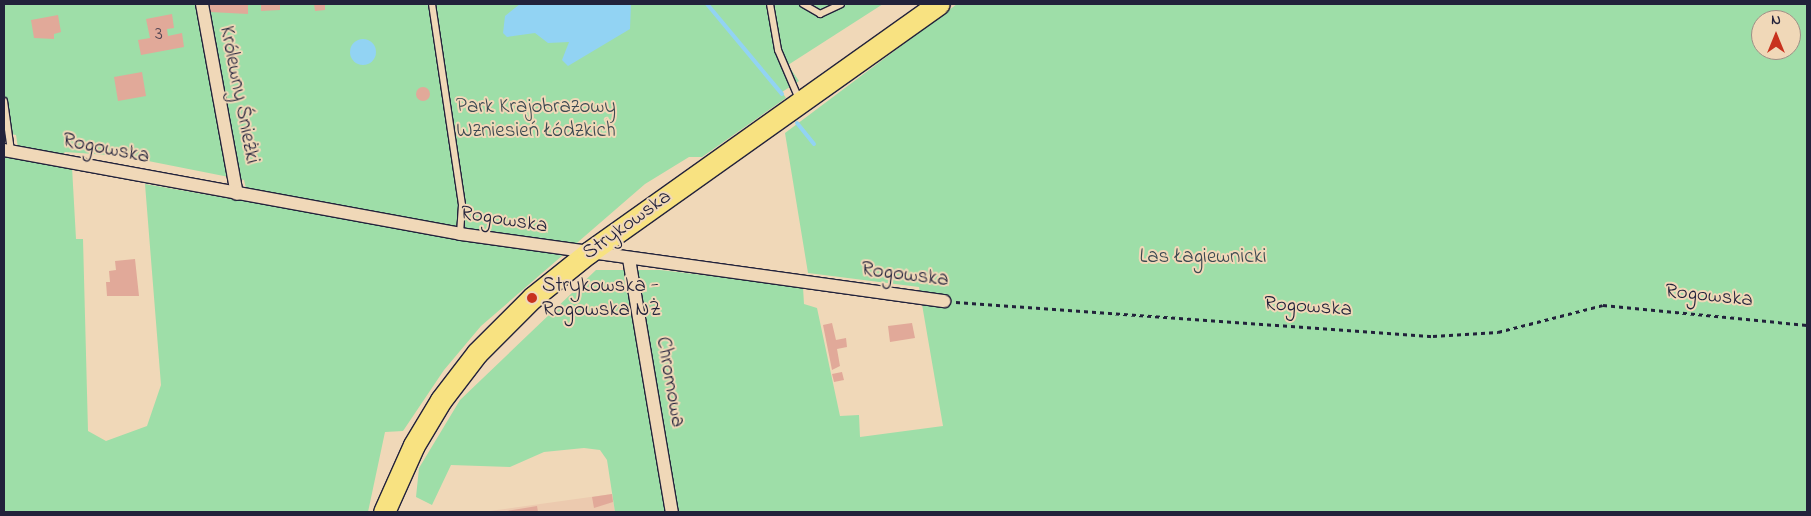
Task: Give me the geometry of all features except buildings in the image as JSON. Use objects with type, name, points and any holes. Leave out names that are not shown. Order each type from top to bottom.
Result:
[{"type":"main road","name":"Strykowska","points":[[384,512],[418,437],[460,374],[526,304],[588,253],[939,4]]},
{"type":"street","name":"Królewny Śnieżki","points":[[202,4],[237,194]]},
{"type":"street","name":"Rogowska","points":[[7,150],[460,234],[944,301]]},
{"type":"street","name":"Chromowa","points":[[629,258],[672,512]]},
{"type":"lane","points":[[432,4],[462,205],[460,234]]},
{"type":"lane","points":[[770,4],[778,50],[800,102]]},
{"type":"lane","points":[[803,4],[820,14],[841,4]]},
{"type":"lane","points":[[4,101],[7,150]]},
{"type":"path","name":"Rogowska","points":[[944,301],[1432,336],[1498,332],[1604,305],[1807,325]]},
{"type":"shaded area","points":[[612,494],[615,512],[483,512]]},
{"type":"green space","name":"Park Krajobrazowy Wzniesień Łódzkich","points":[[4,4],[883,4],[788,65],[799,81],[782,92],[786,98],[702,157],[689,157],[645,184],[481,326],[444,370],[403,431],[385,432],[368,512],[4,512],[4,156],[72,167],[76,239],[83,239],[88,431],[106,441],[147,426],[161,385],[145,184],[249,202],[244,180],[123,156],[65,152],[61,156],[18,148],[16,135],[4,133]]},
{"type":"green space","name":"Las Łagiewnicki","points":[[957,4],[1807,4],[1807,512],[615,512],[607,460],[600,450],[584,448],[544,452],[510,467],[451,465],[432,505],[416,497],[419,468],[460,400],[596,270],[660,270],[803,287],[804,304],[817,308],[840,416],[859,415],[860,437],[943,426],[919,287],[808,273],[785,133]]},
{"type":"water","points":[[520,4],[631,4],[630,29],[568,66],[562,60],[569,42],[548,43],[535,33],[507,37],[503,33],[505,16]]},
{"type":"water","points":[[363,39],[372,43],[376,52],[372,61],[363,65],[354,61],[350,52],[354,43]]},
{"type":"waterway","points":[[707,4],[782,94]]},
{"type":"waterway","points":[[797,123],[814,144]]},
{"type":"place","name":"Strykowska - Rogowska NŻ","points":[[532,298]]}]
